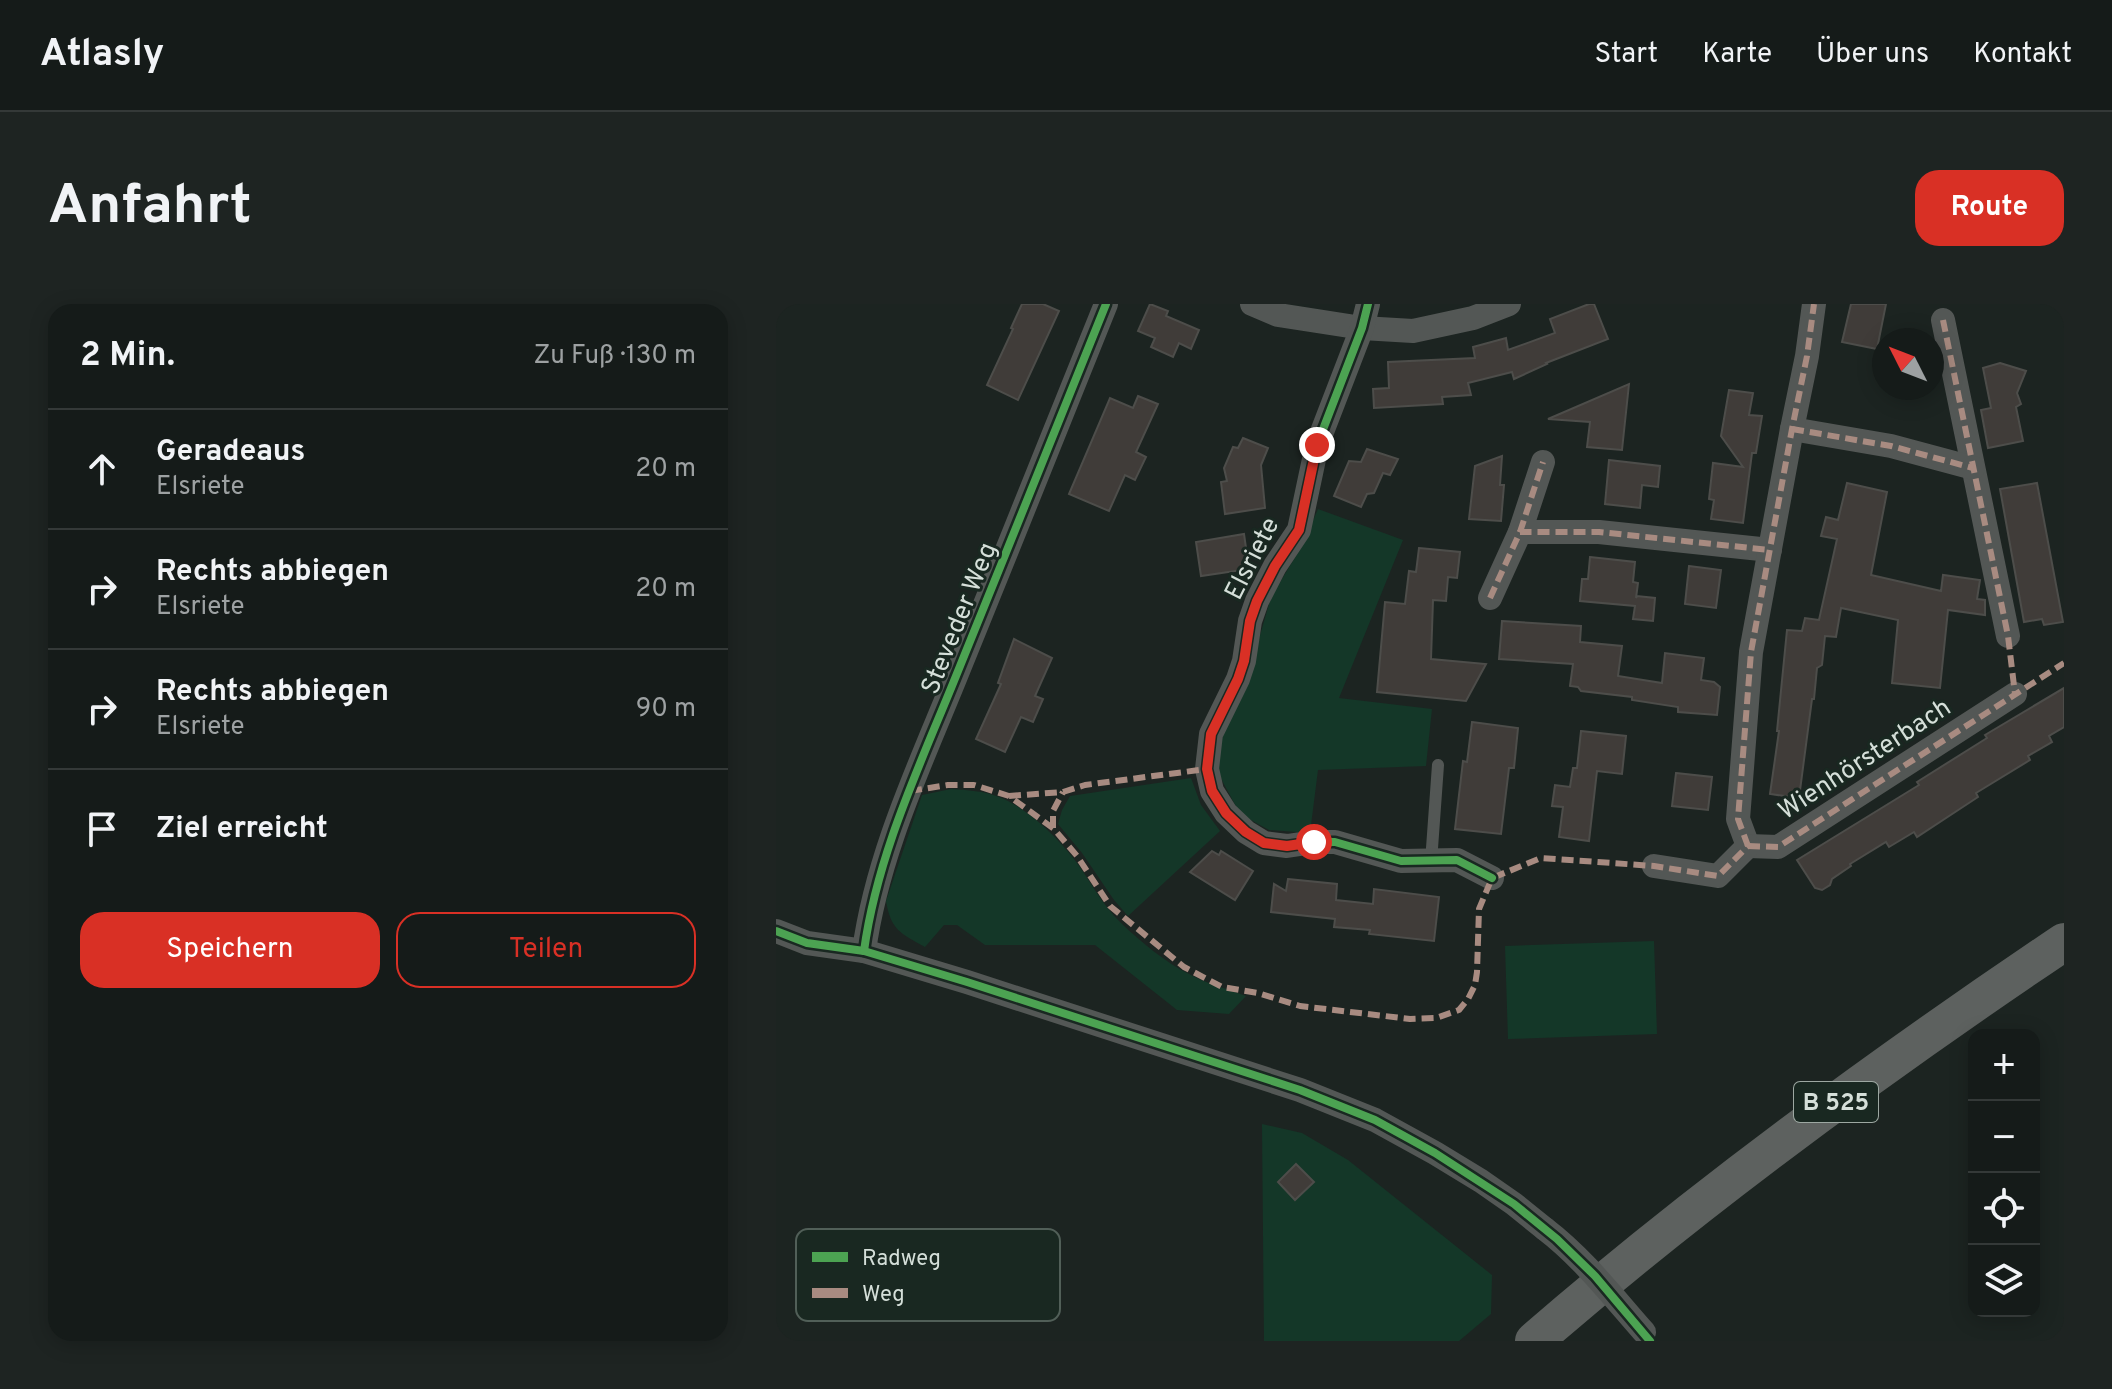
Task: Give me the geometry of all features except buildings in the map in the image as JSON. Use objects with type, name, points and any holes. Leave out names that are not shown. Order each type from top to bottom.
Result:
[{"type":"main road","name":"B 525","points":[[1534,1341],[1617,1272],[1842,1097],[2064,942]]},
{"type":"street","name":"Steveder Weg","points":[[864,951],[879,877],[910,791],[1106,304]]},
{"type":"street","points":[[1252,304],[1278,315],[1362,328],[1413,331],[1473,318],[1509,304]]},
{"type":"street","name":"Elsriete","points":[[1368,304],[1362,328],[1317,445],[1299,530],[1257,601],[1238,679],[1211,734],[1207,769],[1212,791],[1226,813],[1246,832],[1264,843],[1287,846],[1335,842],[1401,861],[1457,860],[1492,878]]},
{"type":"street","name":"Wienhörsterbach","points":[[1814,304],[1751,652],[1738,819],[1748,846],[1778,847],[2015,694]]},
{"type":"street","points":[[1943,320],[2008,636]]},
{"type":"street","points":[[1792,429],[1891,446],[1973,468]]},
{"type":"street","points":[[1490,598],[1520,532],[1543,462]]},
{"type":"street","points":[[1520,532],[1599,532],[1770,550]]},
{"type":"street","points":[[1654,866],[1718,876],[1748,846]]},
{"type":"street","points":[[776,931],[807,943],[864,951],[967,982],[1270,1080],[1362,1115],[1435,1153],[1514,1204],[1557,1239],[1595,1276],[1647,1337]]},
{"type":"lane","points":[[1431,862],[1438,765]]},
{"type":"green space","points":[[1318,509],[1403,540],[1339,698],[1432,709],[1426,766],[1318,770],[1310,833],[1269,830],[1240,814],[1217,771],[1221,741],[1259,639],[1271,597],[1302,546]]},
{"type":"green space","points":[[1191,778],[1201,805],[1220,831],[1128,916],[1058,824],[1062,810],[1070,796]]},
{"type":"green space","points":[[951,789],[993,795],[1020,808],[1059,841],[1114,916],[1145,944],[1196,978],[1246,996],[1229,1014],[1177,1010],[1095,945],[985,945],[957,925],[944,925],[925,947],[903,934],[894,925],[886,901],[922,795]]},
{"type":"green space","points":[[1654,941],[1657,1034],[1508,1039],[1505,946]]},
{"type":"green space","points":[[1262,1124],[1302,1133],[1348,1160],[1492,1275],[1491,1314],[1459,1341],[1264,1341]]},
{"type":"marked path","points":[[1748,846],[1738,819],[1751,652],[1814,304]]},
{"type":"marked path","points":[[1943,320],[2008,636],[2015,694]]},
{"type":"marked path","points":[[1792,429],[1891,446],[1973,468]]},
{"type":"marked path","points":[[1520,532],[1543,462]]},
{"type":"marked path","points":[[1490,598],[1520,532],[1599,532],[1770,550]]},
{"type":"marked path","points":[[1748,846],[1778,847],[2064,663]]},
{"type":"marked path","points":[[1009,796],[1063,792],[1085,785],[1207,769]]},
{"type":"marked path","points":[[910,791],[948,785],[974,785],[1009,796],[1054,829],[1077,856],[1110,906],[1184,967],[1222,987],[1258,993],[1300,1006],[1410,1019],[1436,1018],[1459,1010],[1468,999],[1477,972],[1479,909],[1492,878],[1541,858],[1654,866],[1718,876],[1748,846]]},
{"type":"marked path","points":[[1053,828],[1053,811],[1063,792]]},
{"type":"cycle path","points":[[864,951],[879,880],[901,811],[1106,304]]},
{"type":"cycle path","points":[[1368,304],[1362,328],[1317,445],[1299,530],[1257,601],[1238,679],[1211,734],[1207,769],[1212,791],[1226,813],[1246,832],[1264,843],[1287,846],[1335,842],[1401,861],[1457,860],[1492,878]]},
{"type":"cycle path","points":[[776,931],[807,943],[864,951],[967,982],[1300,1090],[1375,1120],[1435,1153],[1514,1204],[1557,1239],[1595,1276],[1650,1341]]},
{"type":"route","points":[[1314,842],[1287,846],[1264,843],[1246,832],[1226,813],[1212,791],[1207,769],[1211,734],[1238,679],[1257,601],[1299,530],[1317,445]]}]
